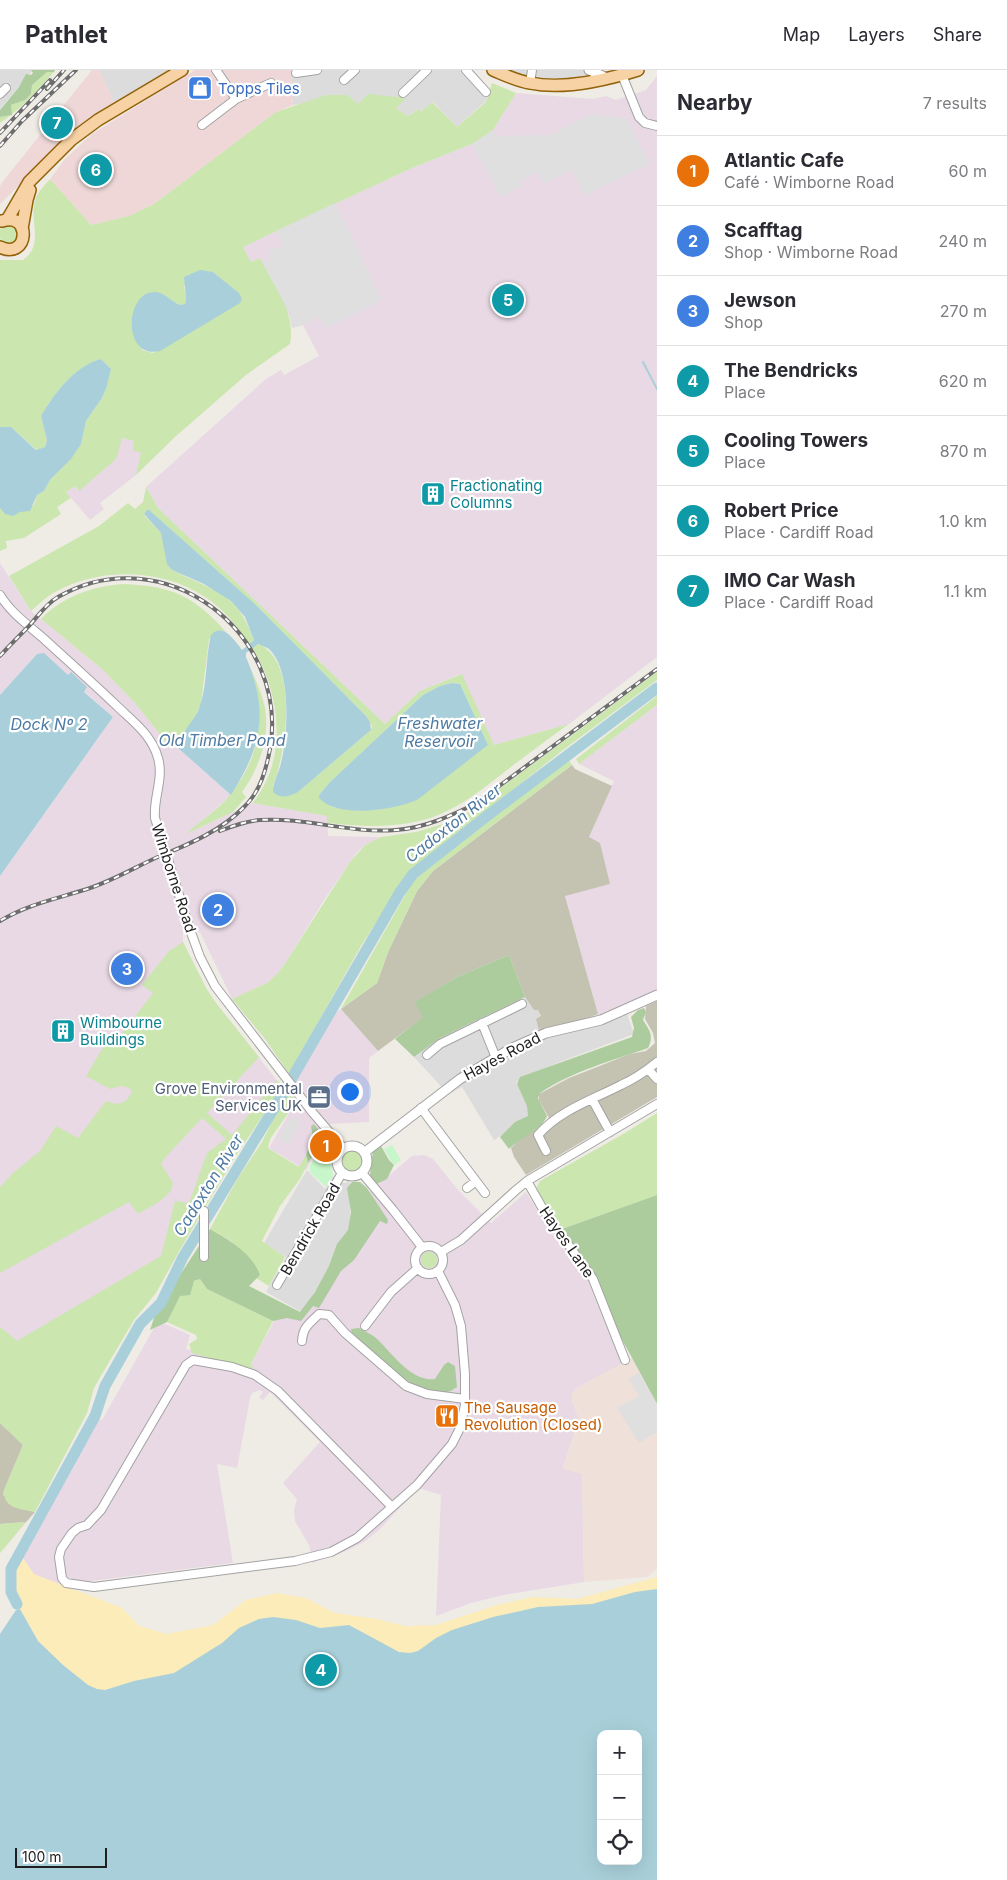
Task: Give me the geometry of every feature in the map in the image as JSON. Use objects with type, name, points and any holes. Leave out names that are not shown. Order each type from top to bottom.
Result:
[{"type":"main road","points":[[3,221],[29,182],[58,152],[86,128],[182,70]]},
{"type":"main road","points":[[493,70],[530,84],[587,82],[638,70]]},
{"type":"main road","points":[[2,249],[16,248],[20,245],[24,236],[22,229],[26,200],[35,177]]},
{"type":"main road","points":[[3,221],[15,221],[22,229]]},
{"type":"street","points":[[216,70],[236,99]]},
{"type":"street","points":[[296,73],[318,70]]},
{"type":"street","points":[[344,80],[355,70]]},
{"type":"street","points":[[403,93],[427,70]]},
{"type":"street","points":[[466,70],[486,92]]},
{"type":"street","points":[[530,84],[532,70]]},
{"type":"street","points":[[585,70],[587,82]]},
{"type":"street","points":[[589,70],[594,74],[609,78]]},
{"type":"street","points":[[622,75],[641,119],[645,123],[657,126]]},
{"type":"street","points":[[202,125],[236,99],[271,83]]},
{"type":"street","name":"Wimborne Road","points":[[0,595],[17,615],[148,736],[156,753],[160,770],[155,818],[200,957],[215,986],[293,1087],[344,1148]]},
{"type":"street","name":"Hayes Road","points":[[365,1152],[460,1079],[496,1058],[546,1033],[601,1020],[657,995]]},
{"type":"street","points":[[427,1055],[440,1044],[522,1004]]},
{"type":"street","points":[[482,1023],[496,1058]]},
{"type":"street","points":[[546,1151],[538,1135],[554,1120],[622,1084],[657,1062]]},
{"type":"street","points":[[648,1069],[657,1080]]},
{"type":"street","points":[[592,1099],[610,1132]]},
{"type":"street","points":[[441,1252],[461,1240],[527,1181],[657,1104]]},
{"type":"street","points":[[421,1108],[485,1193]]},
{"type":"street","points":[[358,1146],[365,1152],[368,1163],[362,1173],[354,1176],[342,1173],[337,1160],[344,1148],[358,1146]]},
{"type":"street","name":"Bendrick Road","points":[[277,1284],[342,1173]]},
{"type":"street","points":[[362,1173],[422,1248]]},
{"type":"street","points":[[467,1188],[476,1181]]},
{"type":"street","name":"Hayes Lane","points":[[527,1181],[544,1211],[593,1278],[625,1360]]},
{"type":"street","points":[[204,1211],[204,1257]]},
{"type":"street","points":[[430,1245],[441,1252],[443,1262],[438,1271],[429,1274],[418,1268],[415,1257],[422,1248],[430,1245]]},
{"type":"street","points":[[365,1326],[391,1292],[418,1268]]},
{"type":"street","points":[[392,1507],[278,1391],[262,1378],[232,1367],[193,1360],[186,1365],[101,1510],[87,1526],[78,1528],[72,1533],[61,1549],[59,1557],[62,1578],[66,1583],[94,1587],[313,1557],[331,1552],[350,1543],[392,1507],[417,1484],[452,1444],[460,1428],[465,1399],[465,1374],[460,1321],[455,1305],[438,1271]]},
{"type":"street","points":[[302,1341],[303,1330],[319,1314],[329,1315],[345,1333],[406,1386],[427,1394],[465,1399]]},
{"type":"shaded area","points":[[0,70],[33,70],[0,109]]},
{"type":"shaded area","points":[[92,70],[99,70],[115,104],[91,118],[71,134],[0,204],[0,186],[4,180]]},
{"type":"shaded area","points":[[99,70],[173,70],[115,104]]},
{"type":"shaded area","points":[[195,70],[291,70],[293,105],[276,112],[154,204],[129,216],[91,225],[50,179],[65,159],[92,134]]},
{"type":"shaded area","points":[[291,70],[471,70],[489,91],[486,101],[457,127],[433,102],[421,112],[418,109],[408,116],[395,108],[406,97],[358,105],[348,95],[326,95],[305,103],[293,105]]},
{"type":"shaded area","points":[[509,70],[591,70],[591,74],[574,78],[537,80]]},
{"type":"shaded area","points":[[657,76],[657,657],[569,724],[494,745],[461,674],[420,691],[385,724],[158,508],[146,487],[266,379],[281,370],[284,375],[319,356],[303,325],[292,328],[291,319],[260,258],[251,262],[243,247],[412,168],[472,144],[493,130],[516,93],[593,99],[606,96],[616,100],[646,90]]},
{"type":"shaded area","points":[[595,113],[597,116],[613,116],[627,119],[649,164],[584,196],[572,170],[544,183],[538,172],[519,181],[522,186],[500,197],[472,144],[493,130],[496,136],[550,135]]},
{"type":"shaded area","points":[[335,203],[382,300],[326,328],[320,317],[292,328],[288,310],[262,262],[269,259],[269,251],[283,245],[276,231]]},
{"type":"shaded area","points":[[121,438],[134,441],[142,452],[136,475],[100,503],[104,509],[90,520],[66,492],[75,486],[78,491]]},
{"type":"shaded area","points":[[0,563],[31,611],[102,669],[135,703],[166,742],[178,748],[231,795],[188,833],[253,803],[327,816],[328,836],[381,837],[365,845],[357,852],[324,900],[286,962],[267,983],[232,999],[200,932],[183,928],[183,942],[206,988],[279,1083],[167,1271],[103,1356],[35,1512],[0,1553],[0,876],[113,717],[84,691],[87,688],[71,673],[68,675],[43,655],[37,654],[0,695]]},
{"type":"shaded area","points":[[657,705],[657,989],[624,1005],[598,1014],[565,895],[610,884],[589,837],[614,781],[579,764]]},
{"type":"shaded area","points":[[572,765],[575,769],[612,786],[589,837],[600,843],[610,884],[565,896],[598,1014],[576,1022],[539,1030],[536,1019],[541,1016],[538,1010],[534,1010],[525,997],[509,955],[457,977],[416,1002],[424,1017],[378,1051],[341,1009],[377,983],[388,952],[417,891],[433,871]]},
{"type":"shaded area","points":[[525,997],[534,1010],[538,1009],[541,1016],[539,1030],[576,1022],[624,1005],[634,1034],[557,1063],[516,1082],[532,1115],[494,1140],[462,1087],[448,1094],[414,1057],[440,1038]]},
{"type":"shaded area","points":[[657,1001],[657,1097],[526,1175],[514,1157],[511,1148],[518,1141],[543,1125],[549,1118],[539,1100],[539,1094],[569,1078],[630,1054],[646,1051],[655,1043],[653,1033],[645,1019],[646,1006]]},
{"type":"shaded area","points":[[341,1009],[378,1051],[369,1060],[369,1122],[330,1124],[306,1170],[269,1148],[296,1101],[289,1091],[331,1016]]},
{"type":"shaded area","points":[[293,1117],[302,1122],[289,1145],[278,1138],[288,1120],[291,1121]]},
{"type":"shaded area","points":[[424,1155],[433,1159],[458,1190],[491,1223],[526,1192],[551,1232],[595,1290],[623,1363],[575,1389],[572,1401],[579,1419],[563,1468],[582,1473],[584,1582],[503,1595],[471,1603],[436,1616],[441,1495],[422,1489],[417,1490],[379,1530],[364,1542],[346,1551],[312,1563],[309,1545],[295,1521],[294,1510],[297,1499],[283,1483],[320,1442],[270,1392],[263,1400],[259,1397],[263,1392],[260,1390],[252,1393],[250,1398],[237,1468],[217,1464],[233,1563],[91,1581],[91,1590],[69,1588],[34,1574],[20,1554],[43,1517],[97,1419],[102,1420],[158,1321],[190,1335],[186,1349],[230,1357],[251,1364],[280,1310],[299,1320],[317,1300],[368,1193],[412,1156]]},
{"type":"shaded area","points":[[307,1170],[325,1189],[333,1176],[344,1183],[350,1182],[350,1229],[303,1313],[266,1292],[286,1257],[264,1243]]},
{"type":"shaded area","points":[[632,1358],[657,1403],[657,1569],[647,1577],[584,1582],[582,1474],[563,1469],[579,1419],[572,1401],[572,1395],[575,1389]]},
{"type":"shaded area","points":[[639,1373],[657,1404],[657,1432],[639,1443],[617,1408],[639,1396],[629,1379]]},
{"type":"shaded area","points":[[0,1423],[23,1445],[3,1495],[26,1510],[35,1512],[26,1522],[0,1524]]},
{"type":"green space","points":[[31,70],[55,70],[54,72],[47,72],[32,85],[31,94],[25,100],[11,105],[12,115],[0,117],[0,110],[19,87],[26,74],[31,75],[33,73]]},
{"type":"green space","points":[[47,72],[54,72],[28,99],[12,114],[11,105],[25,100],[31,94],[32,85]]},
{"type":"green space","points":[[492,83],[516,93],[493,130],[472,144],[412,168],[243,247],[251,262],[260,258],[282,299],[290,321],[290,344],[246,375],[175,437],[136,475],[141,452],[133,451],[134,441],[122,438],[116,459],[79,491],[75,486],[66,492],[71,498],[57,507],[61,514],[24,538],[6,541],[7,548],[0,551],[0,508],[5,514],[20,512],[34,505],[37,495],[44,491],[50,480],[81,444],[86,421],[102,398],[111,369],[101,359],[91,363],[74,374],[59,390],[41,416],[47,440],[45,447],[37,450],[11,427],[0,427],[0,260],[23,260],[30,254],[35,240],[35,201],[39,192],[50,179],[91,225],[129,216],[154,204],[276,112],[326,95],[348,95],[358,104],[368,94],[406,98],[396,108],[408,116],[419,109],[421,112],[432,102],[457,127],[486,102]],"holes":[[[213,272],[241,295],[153,353],[142,350],[153,292],[161,294],[180,305],[185,304],[184,286]]]},
{"type":"green space","points":[[11,115],[8,118],[0,123],[0,117]]},
{"type":"green space","points":[[9,224],[16,227],[19,234],[16,241],[9,244],[2,241],[-1,234],[2,227]]},
{"type":"green space","points":[[146,487],[158,508],[385,724],[420,691],[462,674],[494,745],[569,724],[464,802],[428,819],[393,825],[371,826],[327,823],[327,816],[253,803],[263,788],[270,772],[274,757],[277,725],[275,708],[266,676],[252,648],[258,644],[271,654],[280,669],[285,688],[285,731],[278,771],[273,786],[298,792],[371,730],[372,726],[366,716],[257,606],[148,509],[144,515],[161,533],[172,570],[222,594],[231,602],[240,611],[254,640],[249,644],[230,618],[212,602],[188,587],[170,580],[131,574],[91,578],[55,592],[31,611],[9,576],[99,526],[128,503],[135,509],[143,502]],"holes":[[[452,683],[460,684],[488,745],[397,806],[370,810],[342,809],[332,807],[319,795],[330,782],[423,695],[440,686]]]},
{"type":"green space","points":[[123,584],[156,587],[181,595],[204,610],[227,633],[223,631],[209,639],[201,703],[178,748],[166,742],[135,703],[102,669],[41,619],[58,605],[79,594],[100,587]]},
{"type":"green space","points":[[250,667],[264,703],[266,730],[258,763],[242,792],[246,797],[233,812],[186,834],[227,799],[241,779],[255,749],[259,717],[255,684]]},
{"type":"green space","points":[[657,672],[657,680],[563,750],[406,875],[361,946],[289,1074],[265,1039],[232,999],[267,983],[277,974],[350,862],[365,845],[381,837],[416,832],[460,818]]},
{"type":"green space","points":[[657,696],[657,705],[579,764],[576,759]]},
{"type":"green space","points":[[569,760],[572,765],[433,871],[417,891],[388,952],[377,983],[341,1009],[413,881],[424,870]]},
{"type":"green space","points":[[183,942],[206,988],[259,1057],[207,1113],[232,1135],[277,1080],[283,1086],[239,1151],[156,1293],[134,1320],[102,1374],[94,1388],[87,1413],[35,1512],[19,1509],[10,1505],[4,1496],[4,1490],[23,1445],[0,1423],[0,1327],[17,1341],[161,1256],[175,1201],[189,1203],[207,1153],[226,1139],[202,1118],[163,1160],[161,1164],[173,1183],[169,1193],[159,1202],[138,1214],[129,1202],[0,1273],[0,1187],[13,1173],[40,1151],[56,1126],[78,1138],[106,1101],[122,1103],[132,1092],[130,1088],[121,1086],[110,1089],[86,1076],[108,1039],[115,1043],[153,993],[142,985],[169,951]]},
{"type":"green space","points":[[509,955],[525,997],[440,1038],[414,1057],[395,1039],[423,1017],[415,1002],[457,977]]},
{"type":"green space","points":[[644,1008],[646,1012],[643,1020],[651,1037],[648,1048],[579,1073],[540,1093],[538,1098],[547,1116],[540,1126],[509,1149],[500,1137],[515,1122],[528,1116],[527,1106],[517,1084],[520,1077],[632,1037],[634,1028],[631,1017],[638,1010]]},
{"type":"green space","points":[[291,1092],[297,1101],[270,1139],[268,1148],[299,1167],[306,1155],[308,1163],[300,1179],[280,1206],[262,1241],[285,1257],[269,1286],[256,1278],[260,1275],[231,1241],[210,1229],[238,1178],[262,1142],[286,1094]]},
{"type":"green space","points":[[657,1113],[657,1195],[562,1229],[536,1189],[540,1181]]},
{"type":"green space","points":[[314,1124],[324,1138],[308,1163],[306,1155],[313,1139],[311,1126]]},
{"type":"green space","points":[[392,1145],[401,1160],[394,1165],[384,1149]]},
{"type":"green space","points":[[381,1146],[394,1165],[387,1179],[377,1184],[370,1175],[373,1151]]},
{"type":"green space","points":[[353,1150],[361,1153],[364,1161],[361,1169],[353,1172],[345,1169],[342,1161],[345,1153]]},
{"type":"green space","points":[[317,1153],[323,1153],[331,1162],[333,1175],[326,1187],[310,1172],[310,1166]]},
{"type":"green space","points":[[352,1182],[360,1182],[367,1188],[388,1220],[387,1224],[380,1221],[354,1260],[341,1271],[319,1308],[313,1306],[301,1321],[287,1318],[273,1321],[207,1289],[200,1279],[194,1281],[190,1295],[180,1296],[167,1322],[150,1330],[156,1312],[210,1229],[239,1248],[256,1267],[260,1275],[249,1286],[300,1312],[315,1292],[329,1266],[337,1244],[348,1230],[351,1212],[347,1188]]},
{"type":"green space","points":[[657,1195],[657,1404],[618,1332],[593,1272],[562,1229]]},
{"type":"green space","points":[[426,1252],[432,1252],[437,1257],[435,1266],[426,1268],[421,1263],[421,1257]]},
{"type":"green space","points":[[200,1279],[207,1289],[273,1321],[251,1364],[253,1368],[250,1370],[192,1353],[189,1344],[197,1339],[196,1335],[167,1322],[184,1291]]},
{"type":"green space","points":[[359,1328],[376,1338],[402,1365],[418,1376],[426,1379],[435,1379],[448,1362],[455,1366],[457,1387],[442,1393],[414,1385],[398,1375],[352,1333],[351,1329]]},
{"type":"green space","points":[[26,1522],[0,1553],[0,1524]]},
{"type":"sand","points":[[20,1554],[34,1574],[122,1608],[139,1626],[167,1634],[213,1625],[246,1600],[276,1593],[306,1598],[335,1613],[377,1619],[405,1626],[436,1625],[497,1605],[533,1597],[577,1599],[657,1577],[657,1664],[110,1779],[20,1609],[14,1588],[14,1576]]},
{"type":"water","points":[[200,270],[213,272],[239,293],[242,299],[240,303],[160,351],[147,351],[139,345],[133,335],[133,312],[138,301],[146,294],[156,292],[180,305],[185,304],[184,277]]},
{"type":"water","points":[[101,359],[111,369],[107,386],[102,398],[86,421],[81,444],[71,459],[50,480],[44,491],[37,495],[30,511],[20,512],[13,516],[5,514],[0,508],[0,427],[11,427],[36,450],[45,447],[47,440],[41,416],[46,408],[74,374]]},
{"type":"water","name":"Old Timber Pond","points":[[148,509],[257,606],[370,722],[371,730],[298,792],[282,797],[273,792],[281,763],[285,736],[285,687],[282,672],[276,659],[269,649],[258,644],[246,653],[246,657],[258,695],[259,728],[250,760],[231,795],[178,748],[180,740],[198,711],[201,702],[211,635],[215,632],[224,632],[242,650],[254,640],[245,617],[231,601],[204,584],[172,570],[167,564],[161,533],[144,514]]},
{"type":"water","name":"Dock Nº 2","points":[[44,653],[68,675],[71,672],[87,687],[84,692],[113,717],[0,876],[0,695],[37,654]]},
{"type":"water","name":"Freshwater Reservoir","points":[[452,683],[460,684],[488,745],[417,800],[407,804],[366,811],[339,809],[328,805],[319,798],[319,795],[330,782],[423,695],[440,686]]},
{"type":"water","points":[[657,1589],[657,1880],[0,1880],[0,1634],[16,1610],[20,1609],[38,1641],[63,1665],[88,1685],[105,1690],[134,1681],[174,1673],[222,1643],[239,1628],[259,1619],[273,1617],[296,1620],[320,1628],[349,1625],[399,1652],[410,1653],[418,1651],[436,1638],[452,1630],[493,1617],[538,1607],[592,1604],[635,1592]]},
{"type":"waterway","points":[[643,362],[657,389]]},
{"type":"waterway","name":"Cadoxton River","points":[[17,1604],[11,1592],[11,1569],[95,1416],[105,1386],[140,1324],[161,1303],[183,1257],[281,1097],[400,892],[413,874],[657,688]]},
{"type":"railway","points":[[47,89],[64,70]]},
{"type":"railway","points":[[0,146],[22,121],[76,70]]},
{"type":"railway","points":[[0,133],[50,80]]},
{"type":"railway","points":[[0,656],[46,607],[58,597],[98,581],[139,579],[177,588],[211,607],[240,634],[260,668],[271,707],[270,749],[264,773],[250,801],[226,823],[183,847],[113,879],[94,887],[30,907],[0,921]]},
{"type":"railway","points":[[220,831],[260,820],[294,821],[379,831],[407,829],[437,821],[475,804],[657,669]]},
{"type":"place","name":"Topps Tiles","points":[[200,88]]},
{"type":"place","name":"IMO Car Wash","points":[[57,123]]},
{"type":"place","name":"Robert Price","points":[[96,170]]},
{"type":"place","name":"Cooling Towers","points":[[508,300]]},
{"type":"place","name":"Fractionating Columns","points":[[433,494]]},
{"type":"place","name":"Scafftag","points":[[218,910]]},
{"type":"place","name":"Jewson","points":[[127,969]]},
{"type":"place","name":"Wimbourne Buildings","points":[[63,1031]]},
{"type":"place","name":"Grove Environmental Services UK","points":[[319,1097]]},
{"type":"place","name":"Atlantic Cafe","points":[[326,1146]]},
{"type":"place","name":"The Sausage Revolution (Closed)","points":[[447,1416]]},
{"type":"place","name":"The Bendricks","points":[[321,1670]]}]
